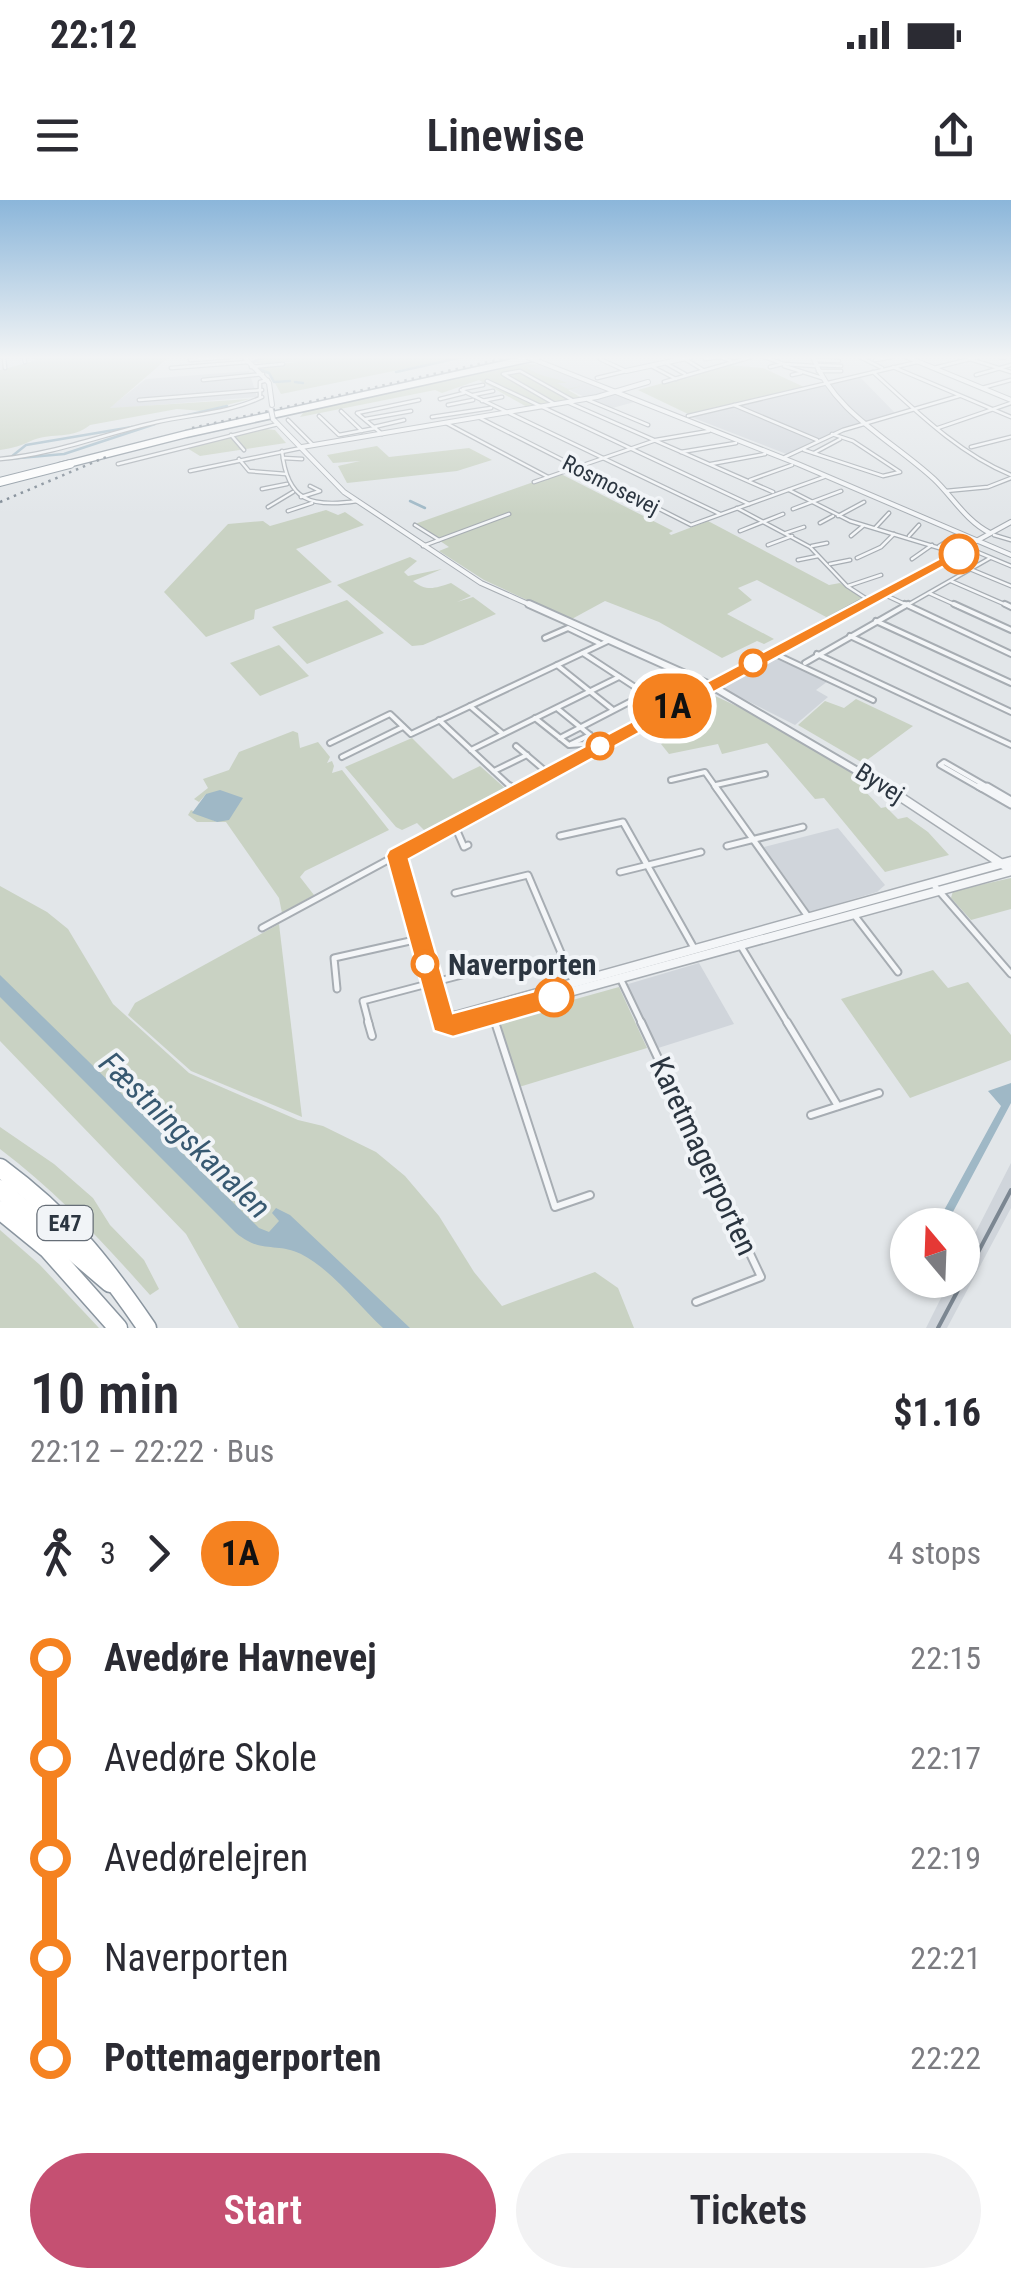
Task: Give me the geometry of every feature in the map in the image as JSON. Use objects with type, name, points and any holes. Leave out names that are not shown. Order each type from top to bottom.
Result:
[{"type":"highway","points":[[1,481],[288,410]]},
{"type":"highway","points":[[1,481],[297,410]]},
{"type":"highway","name":"E47","points":[[0,1168],[81,1239],[99,1258],[117,1289]]},
{"type":"highway","points":[[0,1188],[117,1289],[147,1328]]},
{"type":"highway","points":[[0,1210],[48,1249],[118,1328]]},
{"type":"street","points":[[0,459],[24,460],[64,451],[210,410]]},
{"type":"street","points":[[118,464],[275,421],[272,410]]},
{"type":"street","points":[[370,410],[358,412],[382,434]]},
{"type":"street","points":[[366,420],[411,410]]},
{"type":"street","points":[[432,417],[480,410]]},
{"type":"street","points":[[504,410],[720,514],[824,478]]},
{"type":"street","points":[[190,471],[522,410]]},
{"type":"street","points":[[544,410],[748,504]]},
{"type":"street","points":[[589,410],[776,494]]},
{"type":"street","points":[[610,410],[648,426]]},
{"type":"street","points":[[661,410],[1011,553]]},
{"type":"street","points":[[663,410],[980,541]]},
{"type":"street","points":[[688,416],[715,410]]},
{"type":"street","points":[[745,410],[819,441]]},
{"type":"street","points":[[851,410],[946,491],[971,524],[1011,540]]},
{"type":"street","points":[[787,458],[832,434],[913,410],[1011,477]]},
{"type":"street","points":[[938,428],[987,410]]},
{"type":"street","points":[[340,411],[362,431]]},
{"type":"street","points":[[319,416],[339,434],[404,420]]},
{"type":"street","name":"Rosmosevej","points":[[478,417],[692,526],[720,514]]},
{"type":"street","points":[[288,420],[314,446]]},
{"type":"street","name":"Byvej","points":[[275,421],[357,501],[423,546],[523,605],[657,660],[744,704],[861,771],[1007,863],[1011,870]]},
{"type":"street","points":[[446,423],[548,477]]},
{"type":"street","points":[[534,482],[655,440],[709,431]]},
{"type":"street","points":[[803,450],[883,476],[900,472],[832,434]]},
{"type":"street","points":[[231,435],[244,450]]},
{"type":"street","points":[[971,447],[1011,437]]},
{"type":"street","points":[[814,453],[843,438]]},
{"type":"street","points":[[681,452],[736,442]]},
{"type":"street","points":[[282,451],[287,484],[293,492],[326,506],[357,501]]},
{"type":"street","points":[[709,464],[765,454]]},
{"type":"street","points":[[282,458],[302,459]]},
{"type":"street","points":[[239,459],[250,471],[286,474]]},
{"type":"street","points":[[746,481],[792,465]]},
{"type":"street","points":[[946,491],[988,487],[1011,477]]},
{"type":"street","points":[[262,488],[287,484]]},
{"type":"street","points":[[301,497],[320,490],[310,486]]},
{"type":"street","points":[[789,490],[863,525],[909,536],[957,554]]},
{"type":"street","points":[[793,509],[841,491]]},
{"type":"street","points":[[268,507],[293,492]]},
{"type":"street","points":[[820,523],[864,502]]},
{"type":"street","points":[[288,512],[312,503]]},
{"type":"street","points":[[737,508],[810,547],[847,586],[870,601]]},
{"type":"street","points":[[875,528],[889,513]]},
{"type":"street","points":[[423,546],[509,514]]},
{"type":"street","points":[[740,531],[783,514]]},
{"type":"street","points":[[262,928],[1011,522]]},
{"type":"street","points":[[415,525],[439,540]]},
{"type":"street","points":[[852,536],[863,525]]},
{"type":"street","points":[[909,536],[919,525]]},
{"type":"street","points":[[786,533],[804,527]]},
{"type":"street","points":[[857,558],[881,547],[895,533]]},
{"type":"street","points":[[768,545],[792,536]]},
{"type":"street","points":[[912,559],[955,536]]},
{"type":"street","points":[[810,547],[827,543]]},
{"type":"street","points":[[975,551],[1011,566]]},
{"type":"street","points":[[798,560],[820,556]]},
{"type":"street","points":[[805,663],[990,558]]},
{"type":"street","points":[[828,564],[850,560]]},
{"type":"street","points":[[970,569],[1011,586]]},
{"type":"street","points":[[847,586],[881,575]]},
{"type":"street","points":[[950,580],[1011,608]]},
{"type":"street","points":[[928,592],[1011,630]]},
{"type":"street","points":[[883,594],[1011,654]]},
{"type":"street","points":[[876,621],[1011,683]]},
{"type":"street","points":[[545,638],[568,628],[601,645]]},
{"type":"street","points":[[850,636],[1011,712]]},
{"type":"street","points":[[330,743],[390,714],[410,734],[610,640]]},
{"type":"street","points":[[583,653],[668,709]]},
{"type":"street","points":[[773,653],[873,700]]},
{"type":"street","points":[[817,654],[1011,745]]},
{"type":"street","points":[[557,665],[614,710]]},
{"type":"street","points":[[471,750],[619,677]]},
{"type":"street","points":[[560,738],[643,695]]},
{"type":"street","points":[[470,706],[504,734]]},
{"type":"street","points":[[556,708],[590,735]]},
{"type":"street","points":[[536,718],[569,745],[584,744],[592,750]]},
{"type":"street","points":[[439,720],[515,791]]},
{"type":"street","points":[[342,757],[403,726]]},
{"type":"street","points":[[584,744],[590,735]]},
{"type":"street","points":[[569,745],[590,735]]},
{"type":"street","points":[[516,746],[543,769]]},
{"type":"street","points":[[494,772],[527,755]]},
{"type":"street","points":[[944,762],[1011,802],[940,765],[944,762]]},
{"type":"street","points":[[671,780],[705,772],[811,921]]},
{"type":"street","points":[[715,786],[766,774]]},
{"type":"street","points":[[560,836],[623,822],[697,953]]},
{"type":"street","points":[[454,824],[464,846],[468,845]]},
{"type":"street","points":[[727,846],[803,827]]},
{"type":"street","points":[[620,872],[701,852]]},
{"type":"street","points":[[396,858],[439,1014],[442,1022],[450,1025],[490,1010],[850,910],[1011,870]]},
{"type":"street","points":[[936,887],[1007,863]]},
{"type":"street","points":[[455,893],[528,875],[575,987]]},
{"type":"street","points":[[936,887],[1011,974]]},
{"type":"street","points":[[850,910],[898,972]]},
{"type":"street","points":[[337,989],[334,958],[419,940]]},
{"type":"street","points":[[738,941],[838,1106]]},
{"type":"street","points":[[372,1036],[363,1001],[478,971]]},
{"type":"street","name":"Karetmagerporten","points":[[618,975],[761,1277],[696,1302]]},
{"type":"street","points":[[490,1010],[555,1207],[590,1195]]},
{"type":"street","points":[[811,1116],[879,1093]]},
{"type":"shaded area","points":[[722,410],[892,410],[896,414],[832,433],[789,455],[691,417]]},
{"type":"shaded area","points":[[776,659],[828,681],[816,690],[828,697],[795,725],[724,689],[737,677]]},
{"type":"shaded area","points":[[838,828],[885,885],[877,892],[810,912],[764,847]]},
{"type":"shaded area","points":[[699,963],[734,1024],[655,1049],[625,985]]},
{"type":"shaded area","points":[[1011,1163],[1011,1208],[980,1266],[980,1224]]},
{"type":"shaded area","points":[[941,1298],[963,1298],[947,1328],[926,1328]]},
{"type":"green space","points":[[0,410],[174,410],[90,425],[76,433],[0,450]]},
{"type":"green space","points":[[306,410],[337,410],[300,417]]},
{"type":"green space","points":[[275,430],[286,443],[200,456],[187,448]]},
{"type":"green space","points":[[377,446],[389,457],[469,448],[492,460],[457,471],[347,483],[338,466],[360,461],[333,463],[327,455]]},
{"type":"green space","points":[[559,473],[673,531],[671,535],[708,521],[829,585],[840,583],[863,599],[828,618],[757,580],[738,588],[752,600],[727,614],[774,639],[764,644],[757,641],[722,658],[659,622],[605,601],[570,620],[484,580],[439,551],[449,547],[415,524]]},
{"type":"green space","points":[[326,510],[338,515],[345,512],[364,525],[296,549],[332,582],[255,610],[254,619],[206,637],[164,592],[228,524],[263,521],[270,526]]},
{"type":"green space","points":[[410,557],[417,561],[404,572],[408,576],[442,569],[413,581],[431,588],[451,583],[471,596],[457,602],[473,597],[496,614],[412,646],[337,585]]},
{"type":"green space","points":[[347,600],[384,633],[307,664],[272,627]]},
{"type":"green space","points":[[279,645],[309,676],[260,696],[230,663]]},
{"type":"green space","points":[[713,695],[760,717],[859,776],[874,787],[864,790],[881,808],[886,807],[898,819],[907,817],[949,855],[885,872],[824,798],[815,799],[767,743],[722,754],[718,744],[669,754],[661,744],[713,717],[697,699]]},
{"type":"green space","points":[[856,699],[913,726],[863,763],[798,725],[825,701],[844,708]]},
{"type":"green space","points":[[293,731],[298,733],[300,748],[318,742],[330,757],[327,763],[332,761],[332,773],[342,770],[389,830],[305,871],[300,877],[314,895],[282,913],[279,898],[226,822],[217,822],[206,794],[199,802],[194,799],[208,788],[203,779],[229,770],[239,752]]},
{"type":"green space","points":[[412,738],[453,779],[480,766],[507,790],[428,834],[417,823],[402,830],[396,827],[345,767]]},
{"type":"green space","points":[[191,810],[217,822],[197,822],[188,815]]},
{"type":"green space","points":[[1011,878],[1011,909],[971,920],[951,898],[953,891]]},
{"type":"green space","points":[[0,886],[47,912],[68,929],[113,1004],[189,1073],[298,1120],[323,1126],[376,1152],[405,1176],[439,1216],[474,1272],[502,1306],[595,1272],[618,1288],[634,1328],[239,1328],[186,1234],[0,1041]]},
{"type":"green space","points":[[279,924],[302,1117],[191,1071],[128,1015],[135,1003]]},
{"type":"green space","points":[[933,970],[948,988],[968,982],[1011,1035],[1011,1060],[910,1098],[841,999]]},
{"type":"green space","points":[[619,987],[647,1048],[519,1087],[497,1021]]},
{"type":"green space","points":[[0,1127],[54,1164],[93,1198],[110,1225],[144,1260],[159,1289],[150,1295],[79,1218],[0,1149]]},
{"type":"green space","points":[[0,1230],[40,1265],[99,1328],[0,1328]]},
{"type":"water","points":[[220,790],[243,798],[229,820],[217,822],[192,813],[206,794]]},
{"type":"water","points":[[0,975],[259,1228],[269,1232],[279,1221],[272,1213],[276,1208],[290,1215],[410,1328],[383,1328],[312,1261],[292,1251],[261,1246],[236,1233],[0,997]]},
{"type":"water","points":[[1011,1083],[1011,1103],[955,1208],[945,1208],[1001,1106],[988,1091]]},
{"type":"waterway","points":[[179,417],[211,410]]},
{"type":"waterway","points":[[8,459],[64,454],[155,424]]},
{"type":"waterway","points":[[11,457],[26,445],[132,427]]},
{"type":"waterway","points":[[410,501],[425,508]]},
{"type":"tram line","points":[[938,1328],[1011,1190]]},
{"type":"railway","points":[[192,428],[274,410]]},
{"type":"railway","points":[[0,502],[106,457]]},
{"type":"bus line","name":"1A","points":[[554,997],[453,1025],[443,1023],[397,856],[959,554]]},
{"type":"place","name":"Naverporten","points":[[425,964]]},
{"type":"water label","name":"Fæstningskanalen","points":[[185,1135]]}]
